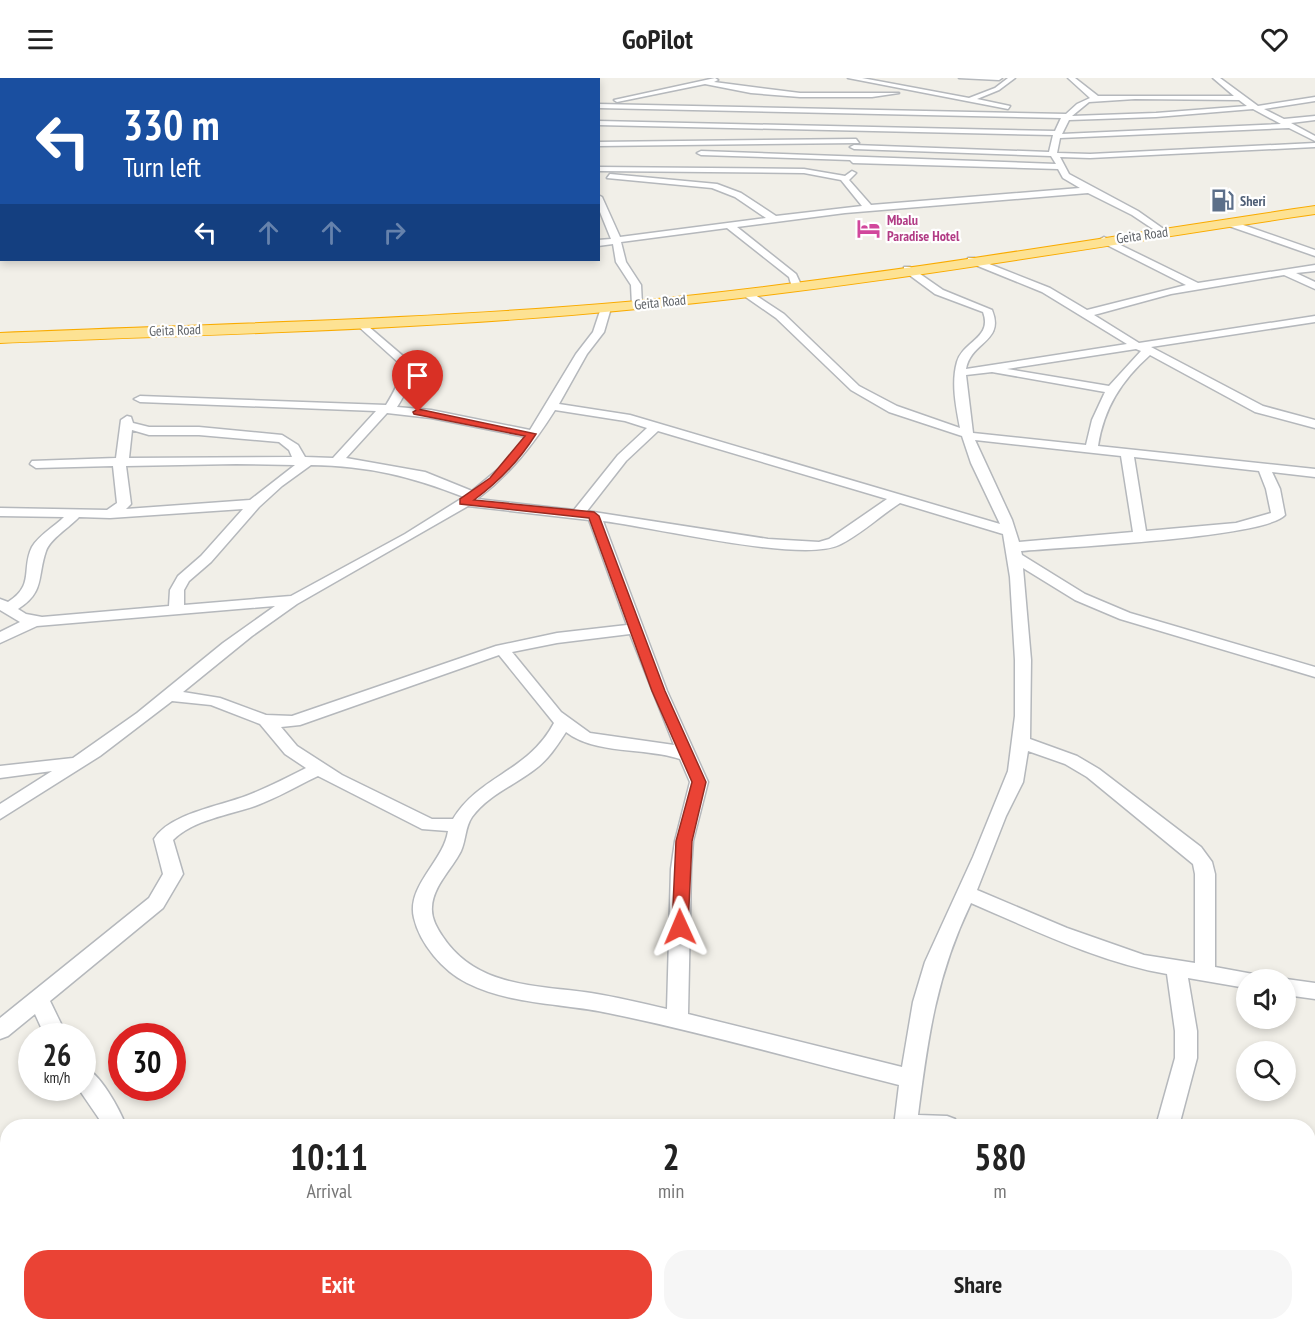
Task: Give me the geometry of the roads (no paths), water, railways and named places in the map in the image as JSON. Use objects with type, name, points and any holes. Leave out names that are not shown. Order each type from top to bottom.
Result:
[{"type":"highway","name":"Geita Road","points":[[0,338],[362,324],[637,305],[796,287],[1315,210]]},
{"type":"street","points":[[600,104],[723,78]]},
{"type":"street","points":[[851,78],[1044,115]]},
{"type":"street","points":[[876,83],[886,78]]},
{"type":"street","points":[[895,78],[984,94]]},
{"type":"street","points":[[962,78],[999,78]]},
{"type":"street","points":[[968,100],[997,89],[1012,78]]},
{"type":"street","points":[[1071,78],[1085,92],[1097,99]]},
{"type":"street","points":[[1216,78],[1239,98],[1315,139]]},
{"type":"street","points":[[704,82],[744,90],[849,96],[896,93],[903,87]]},
{"type":"street","points":[[1085,92],[1228,89]]},
{"type":"street","points":[[896,93],[906,101],[905,113]]},
{"type":"street","points":[[768,110],[787,94]]},
{"type":"street","points":[[1162,232],[1135,213],[1066,176],[1054,154],[1057,134],[1066,117],[1086,101],[1097,99],[1239,98]]},
{"type":"street","points":[[600,104],[1066,117],[1165,114],[1255,107],[1315,99]]},
{"type":"street","points":[[845,178],[855,168],[853,159],[855,144],[865,129],[905,113]]},
{"type":"street","points":[[1281,122],[1315,118]]},
{"type":"street","points":[[600,123],[740,124],[1057,134],[1288,126]]},
{"type":"street","points":[[600,144],[855,144],[1090,156],[1315,145]]},
{"type":"street","points":[[600,151],[1060,167]]},
{"type":"street","points":[[600,169],[804,171],[845,178],[855,195],[869,208]]},
{"type":"street","points":[[600,174],[640,181],[710,185],[738,195],[774,219]]},
{"type":"street","points":[[600,243],[869,208],[1090,190]]},
{"type":"street","points":[[600,201],[615,234],[621,262],[636,285],[637,305]]},
{"type":"street","points":[[1229,223],[1315,253]]},
{"type":"street","points":[[729,225],[793,276],[796,287]]},
{"type":"street","points":[[1104,240],[1197,286]]},
{"type":"street","points":[[971,260],[1029,282],[1143,348],[1259,409],[1315,424]]},
{"type":"street","points":[[1085,314],[1135,299],[1197,286],[1315,268]]},
{"type":"street","points":[[906,1119],[921,1021],[935,963],[1017,774],[1023,649],[1014,552],[1004,516],[976,461],[968,435],[960,373],[965,355],[985,339],[991,326],[991,317],[987,310],[939,292],[907,269]]},
{"type":"street","points":[[1286,272],[1315,286]]},
{"type":"street","points":[[746,293],[780,316],[855,388],[893,409],[968,435],[1265,470],[1315,473]]},
{"type":"street","points":[[0,813],[126,729],[266,619],[328,580],[409,539],[494,480],[520,452],[578,359],[599,335],[606,308]]},
{"type":"street","points":[[960,373],[1143,348],[1315,319]]},
{"type":"street","points":[[336,462],[401,391],[406,371],[404,362],[381,344],[362,324]]},
{"type":"street","points":[[1091,450],[1095,422],[1112,390],[1143,348]]},
{"type":"street","points":[[985,369],[1112,390]]},
{"type":"street","points":[[140,399],[327,404],[387,408],[431,414],[531,434]]},
{"type":"street","points":[[550,406],[605,413],[895,500],[1009,531]]},
{"type":"street","points":[[110,514],[124,504],[121,461],[126,423],[149,431],[199,431],[282,439],[294,448],[304,461]]},
{"type":"street","points":[[586,515],[622,458],[655,427]]},
{"type":"street","points":[[1127,454],[1129,481],[1138,514],[1140,536]]},
{"type":"street","points":[[36,464],[121,461],[304,461],[380,466],[420,475],[468,499],[768,543],[819,546],[834,542],[895,500]]},
{"type":"street","points":[[176,610],[177,590],[183,579],[206,559],[254,504],[304,461]]},
{"type":"street","points":[[1014,552],[1236,527],[1275,518],[1278,515],[1273,489],[1265,470]]},
{"type":"street","points":[[0,512],[110,514],[254,504]]},
{"type":"street","points":[[4,606],[22,600],[33,585],[39,548],[74,515]]},
{"type":"street","points":[[586,515],[699,782],[684,841],[681,869],[677,1020]]},
{"type":"street","points":[[1014,552],[1080,597],[1125,616],[1315,672]]},
{"type":"street","points":[[4,606],[21,618],[35,621],[69,622],[296,600]]},
{"type":"street","points":[[0,638],[35,621]]},
{"type":"street","points":[[268,723],[294,720],[502,650],[557,638],[636,629]]},
{"type":"street","points":[[502,650],[525,681],[562,723],[585,738],[642,745],[687,755]]},
{"type":"street","points":[[167,696],[213,701],[268,723],[291,750],[319,768],[429,825],[458,825]]},
{"type":"street","points":[[562,723],[538,758],[475,800],[458,825],[456,845],[423,898],[422,917],[449,962],[472,977],[500,988],[603,1003],[912,1079]]},
{"type":"street","points":[[1020,742],[1071,760],[1093,773],[1194,852],[1202,862],[1205,874],[1205,973]]},
{"type":"street","points":[[0,772],[78,762]]},
{"type":"street","points":[[0,1030],[156,903],[172,874],[163,839],[167,833],[181,825],[260,797],[319,768]]},
{"type":"street","points":[[965,893],[1060,933],[1143,962],[1236,978]]},
{"type":"street","points":[[1170,1119],[1186,1058],[1186,1031],[1176,968]]},
{"type":"street","points":[[1296,988],[1315,991]]},
{"type":"street","points":[[38,998],[50,1023]]},
{"type":"street","points":[[96,1094],[112,1119]]},
{"type":"place","name":"Sheri","points":[[1222,201]]},
{"type":"place","name":"Mbalu Paradise Hotel","points":[[869,228]]}]
